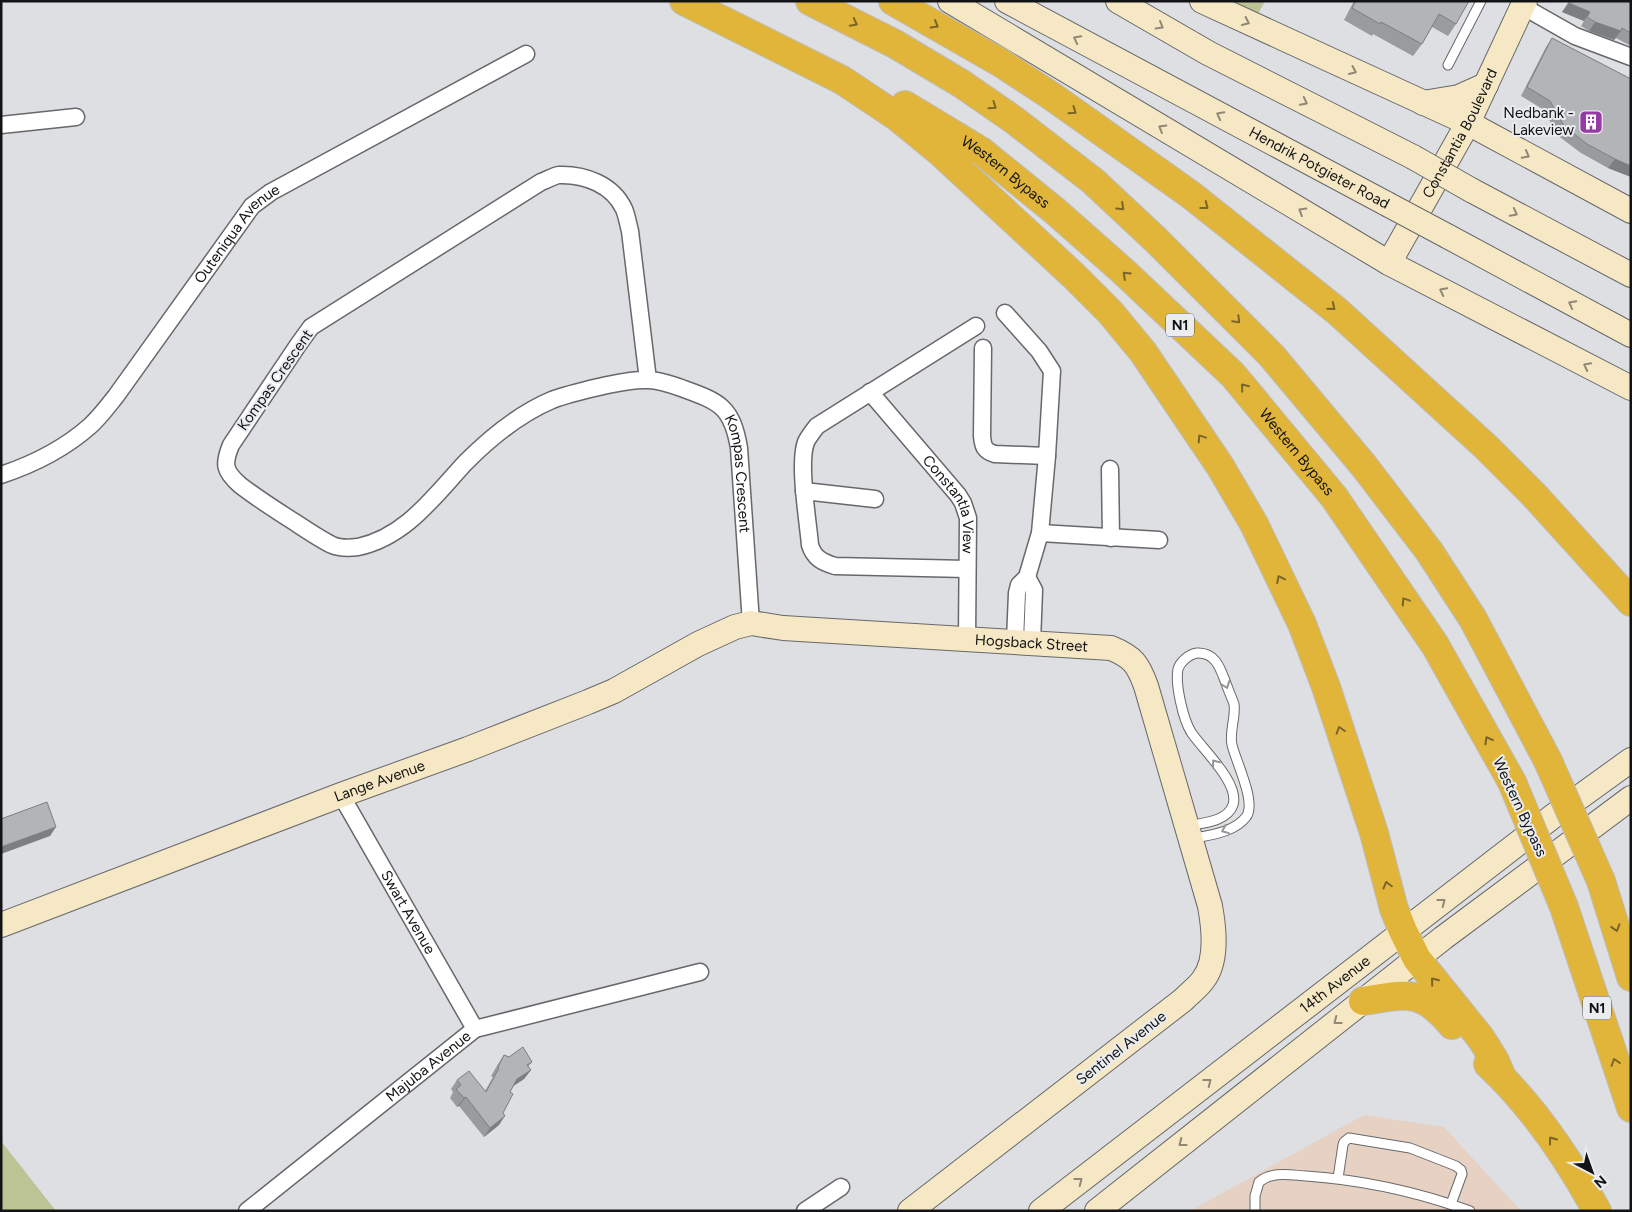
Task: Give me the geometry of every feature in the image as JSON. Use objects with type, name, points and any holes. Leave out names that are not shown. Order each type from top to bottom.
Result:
[{"type":"highway","points":[[684,1],[842,80],[896,116],[940,152],[1074,276],[1110,312],[1143,352],[1220,466],[1254,524],[1302,624],[1326,687],[1374,834],[1394,909],[1403,931],[1417,959],[1480,1037],[1494,1059],[1502,1077]]},
{"type":"highway","name":"Western Bypass","points":[[716,1],[868,82],[981,151],[1062,217],[1233,374],[1334,497],[1435,645],[1512,782],[1564,907],[1631,1108]]},
{"type":"highway","points":[[810,1],[895,44],[962,84],[1014,120],[1093,181],[1156,240],[1271,355],[1364,466],[1429,550],[1473,619],[1548,761],[1602,881],[1631,977]]},
{"type":"highway","points":[[892,1],[1001,63],[1050,95],[1191,195],[1337,311],[1486,446],[1631,602]]},
{"type":"highway","points":[[1363,1000],[1410,995],[1423,999],[1434,1006],[1465,1042],[1502,1077],[1540,1122],[1561,1152],[1597,1211]]},
{"type":"main road","points":[[950,1],[1389,263],[1631,388]]},
{"type":"main road","name":"Hendrik Potgieter Road","points":[[1007,1],[1631,335]]},
{"type":"main road","points":[[1118,1],[1208,53],[1413,158],[1631,275]]},
{"type":"main road","points":[[1202,1],[1468,123],[1631,211]]},
{"type":"main road","name":"Constantia Boulevard","points":[[1389,263],[1468,123],[1524,4]]},
{"type":"main road","points":[[1423,103],[1459,97],[1486,85]]},
{"type":"main road","name":"Hogsback Street","points":[[751,623],[783,628],[1111,648],[1121,652],[1135,662],[1146,686],[1189,833]]},
{"type":"main road","name":"Lange Avenue","points":[[1,925],[588,702],[614,691],[715,635],[751,623]]},
{"type":"main road","name":"14th Avenue","points":[[1041,1211],[1403,931],[1631,760]]},
{"type":"main road","name":"14th Avenue","points":[[1097,1211],[1363,1000],[1631,798]]},
{"type":"main road","name":"Sentinel Avenue","points":[[910,1211],[1183,1000],[1204,979],[1211,965],[1215,933],[1210,906],[1189,833]]},
{"type":"street","points":[[1524,4],[1575,36],[1631,57]]},
{"type":"street","name":"Outeniqua Avenue","points":[[1,475],[21,469],[47,456],[71,441],[92,424],[116,396],[224,239],[252,206],[271,192],[526,54]]},
{"type":"street","points":[[1,124],[76,117]]},
{"type":"street","name":"Kompas Crescent","points":[[648,380],[630,231],[624,209],[614,193],[600,184],[586,178],[558,175],[541,182],[311,327],[231,445],[226,459],[226,466],[230,476],[240,486],[312,534],[334,546],[357,547],[385,537],[411,520],[434,499],[467,461],[494,437],[535,409],[552,400],[626,382],[648,380],[670,384],[720,404],[732,421],[736,431],[751,623]]},
{"type":"street","points":[[1005,313],[1039,351],[1052,371],[1040,533],[1027,577],[1034,590],[1024,642]]},
{"type":"street","points":[[967,569],[835,566],[818,559],[812,553],[810,545],[804,491],[804,453],[806,441],[817,426],[976,326]]},
{"type":"street","points":[[983,348],[982,436],[984,448],[988,452],[995,454],[1047,456]]},
{"type":"street","name":"Constantla View","points":[[870,392],[964,503],[968,518],[967,639]]},
{"type":"street","points":[[1110,469],[1111,538]]},
{"type":"street","points":[[804,491],[875,499]]},
{"type":"street","points":[[1040,533],[1158,540]]},
{"type":"street","name":"Swart Avenue","points":[[341,795],[475,1029]]},
{"type":"street","name":"Majuba Avenue","points":[[247,1211],[475,1029],[700,972]]},
{"type":"street","points":[[805,1211],[841,1187]]},
{"type":"lane","points":[[1448,65],[1481,1]]},
{"type":"lane","points":[[1196,653],[1210,655],[1219,664],[1234,704],[1231,742],[1248,794],[1250,809],[1246,817],[1238,824],[1222,832],[1189,833],[1229,813],[1233,805],[1234,795],[1224,776],[1191,732],[1185,720],[1179,688],[1178,669],[1184,659],[1196,653]]},
{"type":"lane","points":[[1338,1178],[1343,1145],[1349,1138],[1410,1148],[1456,1166],[1461,1170],[1462,1174],[1451,1204]]},
{"type":"lane","points":[[1255,1211],[1258,1182],[1264,1178],[1279,1175],[1338,1178],[1405,1190],[1470,1211]]},
{"type":"shaded area","points":[[1364,1115],[1444,1127],[1521,1211],[1190,1211]]},
{"type":"green space","points":[[1214,1],[1265,1],[1254,21]]},
{"type":"green space","points":[[1,1141],[56,1211],[1,1211]]},
{"type":"building","points":[[1356,1],[1469,1],[1456,24],[1439,14],[1422,44],[1352,8]]},
{"type":"building","points":[[1570,1],[1631,1],[1631,33],[1622,28],[1621,31],[1595,22],[1587,17],[1590,12],[1569,3]]},
{"type":"building","name":"Nedbank - Lakeview","points":[[1552,38],[1631,79],[1631,166],[1587,144],[1564,126],[1550,101],[1527,87]]},
{"type":"building","points":[[47,802],[56,827],[1,847],[1,819]]},
{"type":"building","points":[[523,1047],[532,1062],[527,1065],[531,1070],[517,1079],[510,1092],[513,1094],[503,1113],[505,1116],[490,1128],[466,1097],[464,1098],[456,1089],[461,1085],[457,1080],[469,1071],[486,1092],[504,1055],[509,1057]]},
{"type":"place","name":"Nedbank - Lakeview","points":[[1591,122]]}]
